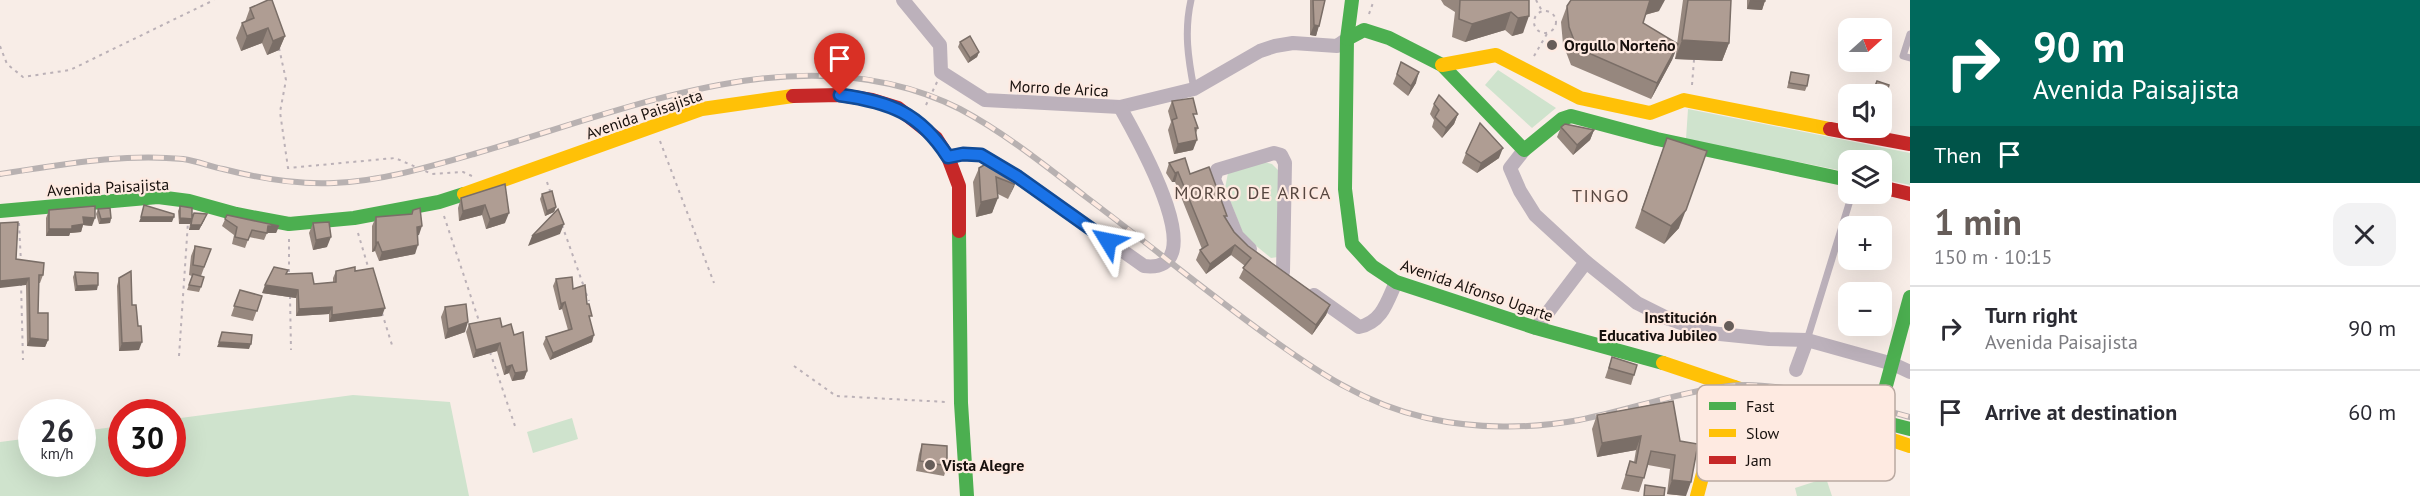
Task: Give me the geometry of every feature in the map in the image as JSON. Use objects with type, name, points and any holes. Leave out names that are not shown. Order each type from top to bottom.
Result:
[{"type":"main road","name":"Avenida Alfonso Ugarte","points":[[1352,0],[1347,39],[1345,189],[1352,244],[1372,266],[1396,282],[1536,328],[1692,371],[1729,385]]},
{"type":"main road","points":[[1347,39],[1364,30],[1389,38],[1442,65],[1524,150],[1562,119],[1571,116],[1657,139],[1838,178]]},
{"type":"main road","points":[[1442,65],[1464,63],[1488,55],[1496,55],[1580,98],[1650,113],[1684,100],[1732,106],[1910,144]]},
{"type":"main road","name":"Avenida Paisajista","points":[[0,211],[158,197],[189,201],[236,214],[289,224],[354,218],[439,202],[713,107],[778,96],[840,95],[872,100],[898,108],[936,138],[948,157],[959,186],[961,403],[967,496]]},
{"type":"main road","points":[[1571,116],[1580,98]]},
{"type":"main road","points":[[1657,139],[1659,110]]},
{"type":"main road","points":[[1892,190],[1910,194]]},
{"type":"main road","points":[[1888,385],[1910,297]]},
{"type":"main road","name":"Avenida Alfonso Ugarte","points":[[1895,424],[1910,429]]},
{"type":"main road","name":"Avenida Alfonso Ugarte","points":[[1895,441],[1910,446]]},
{"type":"main road","points":[[1697,496],[1701,481]]},
{"type":"street","points":[[903,0],[940,45],[939,76]]},
{"type":"street","name":"Morro de Arica","points":[[939,76],[985,100],[1120,107],[1194,89],[1260,51],[1275,46],[1293,43],[1336,46],[1347,39]]},
{"type":"street","points":[[948,157],[963,154],[981,155],[1018,177],[1144,266],[1158,266],[1167,259],[1174,246],[1169,213],[1162,187],[1150,160],[1120,107]]},
{"type":"street","points":[[1524,150],[1510,168],[1520,191],[1535,215],[1586,262],[1637,303],[1669,319],[1710,333],[1807,340],[1893,363],[1910,372]]},
{"type":"street","points":[[1283,272],[1285,163],[1281,155],[1274,153],[1217,170],[1214,179],[1238,236],[1262,257],[1359,327],[1372,324],[1379,317],[1396,282]]},
{"type":"street","points":[[1536,328],[1586,262]]},
{"type":"street","points":[[1796,370],[1807,340]]},
{"type":"lane","points":[[1191,0],[1187,20],[1187,52],[1194,89]]},
{"type":"lane","points":[[1910,34],[1903,56],[1910,58]]},
{"type":"lane","points":[[1807,340],[1849,204]]},
{"type":"path","points":[[0,46],[7,64],[23,77],[70,70],[214,0]]},
{"type":"path","points":[[1536,0],[1542,11]]},
{"type":"path","points":[[1517,66],[1534,57],[1548,32],[1554,28],[1556,19],[1549,11],[1542,11],[1536,16],[1535,27],[1540,32],[1548,32]]},
{"type":"path","points":[[277,39],[286,80],[280,112],[288,168],[395,158],[432,174],[463,172],[473,177]]},
{"type":"path","points":[[1692,88],[1694,60]]},
{"type":"path","points":[[926,105],[939,76]]},
{"type":"path","points":[[654,127],[714,283]]},
{"type":"path","points":[[542,168],[554,201]]},
{"type":"path","points":[[179,356],[189,201]]},
{"type":"path","points":[[439,202],[483,332]]},
{"type":"path","points":[[19,208],[21,267]]},
{"type":"path","points":[[354,218],[371,276]]},
{"type":"path","points":[[289,224],[290,281]]},
{"type":"path","points":[[561,224],[589,301]]},
{"type":"path","points":[[21,278],[23,360]]},
{"type":"path","points":[[290,293],[291,350]]},
{"type":"path","points":[[381,310],[392,345]]},
{"type":"path","points":[[486,342],[516,429]]},
{"type":"path","points":[[794,366],[836,396],[961,403]]},
{"type":"green space","points":[[1498,70],[1556,108],[1532,128],[1485,85]]},
{"type":"green space","points":[[1688,109],[1910,153],[1910,185],[1892,181],[1892,150],[1838,150],[1838,170],[1686,139]]},
{"type":"green space","points":[[1264,162],[1272,164],[1278,170],[1278,257],[1271,258],[1244,236],[1225,188],[1228,173]]},
{"type":"green space","points":[[353,395],[450,402],[469,496],[0,496],[0,442],[18,440],[18,477],[96,477],[96,429],[108,428],[108,477],[186,477],[186,417]]},
{"type":"green space","points":[[572,418],[578,439],[533,453],[527,432]]},
{"type":"green space","points":[[1817,481],[1827,481],[1832,496],[1797,496],[1795,488]]},
{"type":"building","points":[[272,0],[285,36],[273,41],[268,28],[247,36],[242,23],[254,18],[250,8]]},
{"type":"building","points":[[1313,0],[1325,0],[1319,26],[1314,25]]},
{"type":"building","points":[[1460,0],[1529,0],[1529,16],[1518,18],[1511,12],[1472,24],[1459,19]]},
{"type":"building","points":[[1571,0],[1650,0],[1643,23],[1678,44],[1657,83],[1577,48],[1569,27],[1567,6]]},
{"type":"building","points":[[1688,0],[1731,0],[1729,43],[1682,40]]},
{"type":"building","points":[[970,36],[979,52],[970,58],[960,42]]},
{"type":"building","points":[[1401,62],[1419,72],[1411,86],[1397,74]]},
{"type":"building","points":[[1791,72],[1809,75],[1807,86],[1789,83]]},
{"type":"building","points":[[1439,95],[1458,114],[1446,128],[1435,117],[1439,110],[1434,104]]},
{"type":"building","points":[[1193,98],[1197,114],[1193,114],[1198,128],[1195,128],[1197,140],[1178,144],[1172,120],[1177,118],[1172,101]]},
{"type":"building","points":[[1480,123],[1503,148],[1481,163],[1466,153]]},
{"type":"building","points":[[1565,124],[1594,130],[1577,145],[1561,127]]},
{"type":"building","points":[[1667,138],[1707,151],[1686,210],[1671,226],[1642,210]]},
{"type":"building","points":[[996,158],[1019,173],[1014,184],[996,177],[998,198],[981,202],[979,168]]},
{"type":"building","points":[[1185,158],[1190,174],[1209,167],[1227,216],[1224,216],[1234,232],[1248,246],[1330,305],[1316,325],[1243,268],[1251,258],[1235,245],[1210,264],[1200,250],[1208,245],[1178,172],[1175,173],[1169,163]]},
{"type":"building","points":[[505,184],[509,213],[490,219],[485,205],[463,211],[461,198]]},
{"type":"building","points":[[552,191],[556,207],[547,211],[542,194]]},
{"type":"building","points":[[144,205],[174,214],[174,217],[141,217]]},
{"type":"building","points":[[95,206],[95,218],[83,217],[84,224],[72,226],[72,229],[49,229],[49,210]]},
{"type":"building","points":[[180,206],[192,208],[192,219],[180,218]]},
{"type":"building","points":[[110,208],[111,218],[101,219],[98,209]]},
{"type":"building","points":[[420,208],[422,226],[417,227],[418,245],[382,252],[378,242],[376,243],[376,217],[412,214],[413,210]]},
{"type":"building","points":[[558,209],[564,224],[532,236]]},
{"type":"building","points":[[194,213],[207,214],[201,225],[191,225]]},
{"type":"building","points":[[227,215],[279,226],[268,226],[267,233],[252,230],[248,240],[235,237],[237,227],[225,219]]},
{"type":"building","points":[[18,222],[16,259],[44,263],[43,275],[39,275],[38,313],[48,313],[48,340],[30,338],[29,278],[0,281],[0,223]]},
{"type":"building","points":[[329,222],[331,237],[316,240],[313,223]]},
{"type":"building","points":[[195,246],[211,249],[204,267],[193,265]]},
{"type":"building","points":[[274,267],[288,270],[286,274],[312,273],[314,284],[336,282],[336,271],[355,267],[355,271],[373,268],[385,308],[332,315],[332,307],[299,309],[298,290],[265,285]]},
{"type":"building","points":[[131,271],[132,305],[136,305],[142,342],[122,343],[119,278]]},
{"type":"building","points":[[75,272],[98,273],[98,285],[77,286]]},
{"type":"building","points":[[193,274],[204,277],[201,287],[189,285]]},
{"type":"building","points":[[572,277],[573,289],[585,285],[594,335],[553,353],[546,337],[572,329],[565,302],[561,304],[556,279]]},
{"type":"building","points":[[240,290],[262,296],[257,311],[234,306]]},
{"type":"building","points":[[466,304],[468,322],[448,329],[445,307]]},
{"type":"building","points":[[500,318],[502,327],[511,324],[514,335],[523,332],[527,371],[515,373],[512,365],[506,367],[500,343],[476,350],[469,324]]},
{"type":"building","points":[[222,332],[252,335],[251,344],[219,342]]},
{"type":"building","points":[[1612,357],[1637,365],[1634,375],[1609,368]]},
{"type":"building","points":[[1673,401],[1680,441],[1697,444],[1691,482],[1672,480],[1675,455],[1651,451],[1644,478],[1626,475],[1630,461],[1636,463],[1641,436],[1602,443],[1597,415]]},
{"type":"building","points":[[922,444],[947,446],[947,466],[920,461]]},
{"type":"building","points":[[1645,485],[1665,488],[1664,496],[1644,496]]},
{"type":"railway","points":[[0,174],[91,161],[160,158],[183,159],[278,180],[306,183],[352,182],[422,168],[593,117],[717,85],[779,77],[840,77],[901,86],[977,118],[1040,162],[1303,361],[1342,385],[1382,404],[1445,422],[1503,427],[1579,420],[1697,392]]},
{"type":"railway","points":[[1895,413],[1910,417]]},
{"type":"traffic: fast","points":[[1352,0],[1347,39],[1345,189],[1352,244],[1372,266],[1396,282],[1536,328],[1663,363]]},
{"type":"traffic: fast","points":[[1347,39],[1364,30],[1389,38],[1442,65],[1524,150],[1562,119],[1571,116],[1657,139],[1838,178]]},
{"type":"traffic: fast","points":[[0,211],[158,197],[189,201],[236,214],[289,224],[354,218],[439,202],[464,194]]},
{"type":"traffic: fast","points":[[959,231],[961,403],[967,496]]},
{"type":"traffic: fast","points":[[1886,385],[1910,297]]},
{"type":"traffic: fast","points":[[1895,425],[1910,429]]},
{"type":"traffic: slow","points":[[1442,65],[1496,55],[1580,98],[1650,113],[1684,100],[1830,129]]},
{"type":"traffic: slow","points":[[464,194],[702,109],[793,96]]},
{"type":"traffic: slow","points":[[1663,363],[1728,385]]},
{"type":"traffic: slow","points":[[1895,441],[1910,446]]},
{"type":"traffic: slow","points":[[1697,496],[1701,481]]},
{"type":"traffic: jam","points":[[793,96],[840,95],[872,100],[898,108],[936,138],[948,157],[959,186],[959,231]]},
{"type":"traffic: jam","points":[[1830,129],[1910,144]]},
{"type":"traffic: jam","points":[[1892,190],[1910,194]]},
{"type":"place","name":"Orgullo Norteño","points":[[1552,45]]},
{"type":"place","name":"Institución Educativa Jubileo","points":[[1729,326]]},
{"type":"place","name":"Vista Alegre","points":[[930,465]]},
{"type":"district","name":"MORRO DE ARICA","points":[[1253,193]]},
{"type":"district","name":"TINGO","points":[[1601,196]]},
{"type":"route","points":[[840,95],[872,100],[898,108],[917,120],[936,138],[948,157],[963,154],[981,155],[1018,177],[1108,241]]}]
